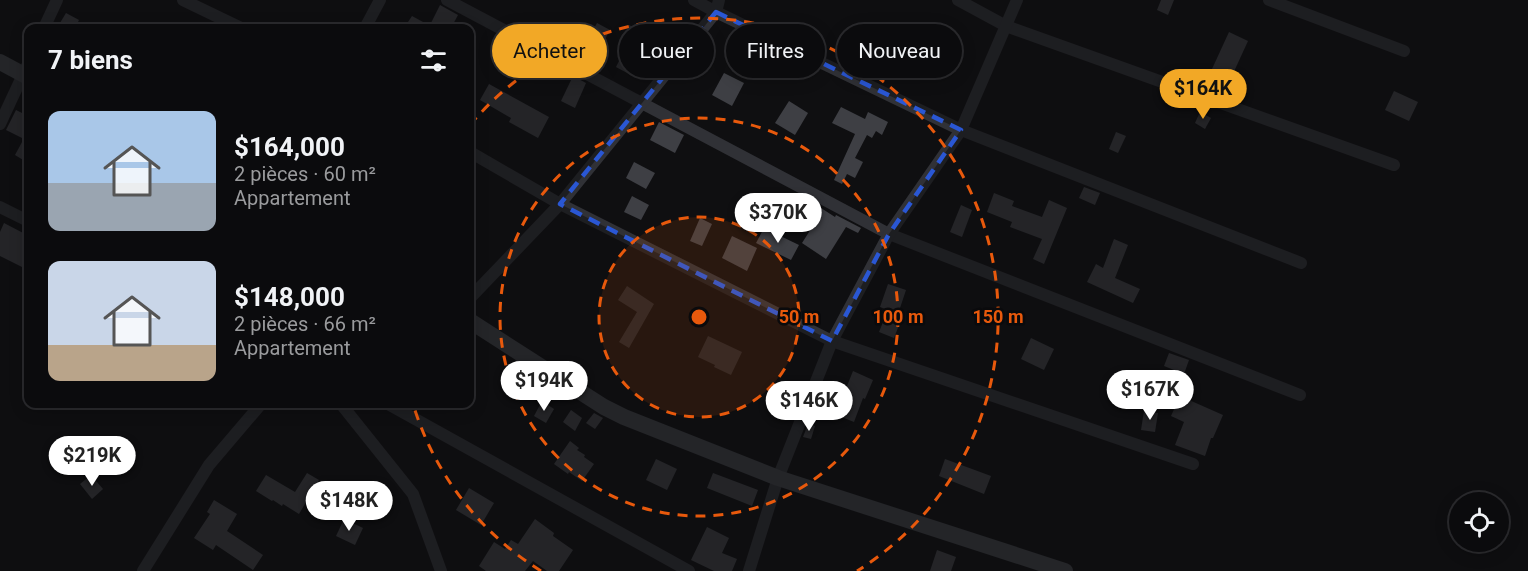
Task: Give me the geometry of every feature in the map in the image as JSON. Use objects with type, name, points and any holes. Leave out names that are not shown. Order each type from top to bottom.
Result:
[{"type":"main road","points":[[0,62],[24,71]]},
{"type":"main road","points":[[474,324],[604,407],[778,478],[1065,571]]},
{"type":"street","points":[[46,24],[57,0]]},
{"type":"street","points":[[183,0],[233,24]]},
{"type":"street","points":[[367,24],[380,0]]},
{"type":"street","points":[[447,0],[890,234],[1300,395]]},
{"type":"street","points":[[694,0],[717,6],[962,130],[1301,263]]},
{"type":"street","points":[[958,0],[1006,27],[1394,165]]},
{"type":"street","points":[[749,571],[778,478],[832,341],[890,234],[962,130],[1017,0]]},
{"type":"street","points":[[1269,0],[1404,51]]},
{"type":"street","points":[[474,294],[560,204],[717,6]]},
{"type":"street","points":[[0,124],[24,78]]},
{"type":"street","points":[[474,154],[560,204],[832,341],[1193,464]]},
{"type":"street","points":[[0,207],[24,219]]},
{"type":"street","points":[[143,571],[209,465],[258,408]]},
{"type":"street","points":[[344,408],[413,494],[441,571]]},
{"type":"street","points":[[395,408],[689,571]]},
{"type":"highlighted area","points":[[716,12],[961,130],[889,234],[832,341],[560,204]]},
{"type":"building","points":[[1161,0],[1174,0],[1168,15],[1157,10]]},
{"type":"building","points":[[440,5],[458,15],[453,24],[431,23]]},
{"type":"building","points":[[66,13],[79,20],[77,24],[59,24]]},
{"type":"building","points":[[412,16],[427,24],[407,24]]},
{"type":"building","points":[[1229,32],[1248,41],[1231,78],[1212,69]]},
{"type":"building","points":[[724,73],[726,78],[734,78],[744,83],[732,106],[712,95]]},
{"type":"building","points":[[572,78],[586,83],[575,108],[561,101]]},
{"type":"building","points":[[489,84],[549,117],[538,138],[509,122],[511,118],[480,100]]},
{"type":"building","points":[[1394,91],[1418,102],[1409,121],[1385,110]]},
{"type":"building","points":[[789,101],[808,113],[795,135],[775,123]]},
{"type":"building","points":[[841,107],[865,119],[868,112],[888,122],[882,135],[876,131],[872,138],[867,135],[855,158],[863,162],[855,178],[847,174],[842,184],[834,180],[855,134],[832,123]]},
{"type":"building","points":[[16,110],[24,114],[22,138],[6,130]]},
{"type":"building","points":[[1200,112],[1211,118],[1205,129],[1195,123]]},
{"type":"building","points":[[659,122],[684,135],[675,153],[650,140]]},
{"type":"building","points":[[1116,132],[1126,136],[1118,153],[1109,149]]},
{"type":"building","points":[[24,138],[24,161],[15,155]]},
{"type":"building","points":[[634,162],[655,173],[646,189],[626,178]]},
{"type":"building","points":[[1084,187],[1100,193],[1095,205],[1079,198]]},
{"type":"building","points":[[994,193],[1014,201],[1012,206],[1042,217],[1049,200],[1067,208],[1044,264],[1033,259],[1042,239],[1010,227],[1012,222],[987,212]]},
{"type":"building","points":[[632,196],[649,205],[641,220],[624,212]]},
{"type":"building","points":[[961,205],[972,210],[962,237],[950,232]]},
{"type":"building","points":[[821,208],[861,228],[858,233],[846,227],[826,259],[802,243],[816,221],[814,220]]},
{"type":"building","points":[[700,218],[712,224],[702,246],[690,241]]},
{"type":"building","points":[[4,223],[24,233],[24,268],[0,256],[0,232]]},
{"type":"building","points":[[764,228],[799,245],[791,260],[756,243]]},
{"type":"building","points":[[732,236],[757,248],[747,271],[722,258]]},
{"type":"building","points":[[1114,239],[1128,245],[1115,278],[1140,289],[1133,303],[1087,282],[1096,264],[1103,268]]},
{"type":"building","points":[[888,284],[906,290],[895,323],[899,325],[894,338],[879,332],[888,310],[880,307]]},
{"type":"building","points":[[627,286],[654,304],[629,348],[619,342],[637,312],[618,300]]},
{"type":"building","points":[[708,336],[742,352],[731,375],[698,357]]},
{"type":"building","points":[[1031,338],[1054,349],[1044,370],[1021,359]]},
{"type":"building","points":[[1169,353],[1189,360],[1184,374],[1164,366]]},
{"type":"building","points":[[853,371],[873,380],[854,422],[839,416]]},
{"type":"building","points":[[1180,396],[1223,415],[1205,456],[1175,445],[1184,422],[1171,416]]},
{"type":"building","points":[[542,401],[554,409],[546,423],[534,416]]},
{"type":"building","points":[[571,410],[582,418],[575,431],[563,422]]},
{"type":"building","points":[[1144,411],[1158,413],[1155,432],[1141,430]]},
{"type":"building","points":[[594,413],[603,418],[595,429],[586,423]]},
{"type":"building","points":[[808,424],[815,426],[811,439],[803,437]]},
{"type":"building","points":[[570,441],[579,448],[577,450],[585,455],[584,457],[594,464],[582,481],[554,464]]},
{"type":"building","points":[[656,459],[677,469],[667,490],[646,480]]},
{"type":"building","points":[[945,459],[991,476],[984,494],[939,476]]},
{"type":"building","points":[[307,473],[319,480],[299,514],[256,491],[266,475],[295,492]]},
{"type":"building","points":[[713,473],[758,490],[752,506],[707,488]]},
{"type":"building","points":[[91,475],[103,489],[92,499],[80,484]]},
{"type":"building","points":[[469,488],[494,503],[481,525],[456,510]]},
{"type":"building","points":[[214,500],[237,514],[227,531],[263,555],[253,570],[216,545],[213,550],[194,538],[210,514],[207,512]]},
{"type":"building","points":[[344,519],[363,528],[355,545],[336,536]]},
{"type":"building","points":[[535,519],[573,550],[559,571],[547,571],[533,561],[525,571],[486,571],[479,566],[494,542],[505,549],[511,540],[518,544]]},
{"type":"building","points":[[707,527],[729,538],[722,553],[737,559],[732,571],[714,571],[691,560]]},
{"type":"building","points":[[937,550],[956,557],[951,571],[930,571]]}]
